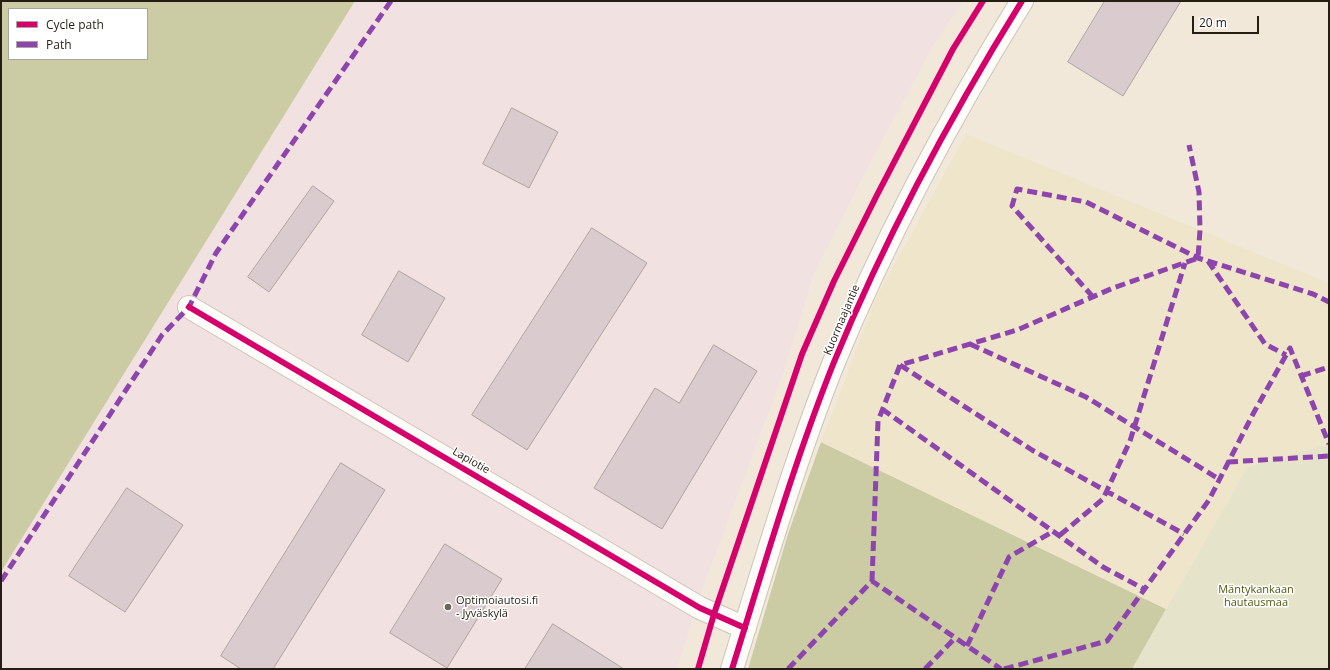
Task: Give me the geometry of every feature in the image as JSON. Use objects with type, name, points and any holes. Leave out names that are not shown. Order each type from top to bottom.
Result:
[{"type":"street","name":"Kuormaajantie","points":[[732,669],[806,437],[834,363],[865,290],[884,248],[920,178],[1022,1]]},
{"type":"street","name":"Lapiotie","points":[[189,307],[700,608],[745,628]]},
{"type":"shaded area","points":[[355,1],[963,1],[933,46],[868,167],[814,273],[784,371],[701,593],[677,669],[1,669],[1,572]]},
{"type":"green space","points":[[1,1],[355,1],[1,572]]},
{"type":"green space","points":[[821,442],[1166,609],[1132,669],[748,669],[788,534]]},
{"type":"green space","name":"Mäntykankaan hautausmaa","points":[[1329,444],[1329,669],[1132,669],[1247,467]]},
{"type":"sand","points":[[966,134],[1329,283],[1329,444],[1247,467],[1166,609],[821,442],[876,298]]},
{"type":"building","points":[[1105,1],[1181,1],[1123,96],[1068,62]]},
{"type":"building","points":[[512,108],[558,132],[529,188],[483,164]]},
{"type":"building","points":[[313,186],[334,201],[269,292],[248,277]]},
{"type":"building","points":[[592,228],[647,263],[527,450],[472,415]]},
{"type":"building","points":[[399,271],[445,298],[408,362],[362,335]]},
{"type":"building","points":[[714,345],[757,371],[662,529],[594,488],[655,388],[679,403]]},
{"type":"building","points":[[341,463],[385,490],[273,669],[241,669],[221,656]]},
{"type":"building","points":[[127,488],[183,525],[125,612],[69,576]]},
{"type":"building","points":[[445,544],[502,579],[447,668],[390,633]]},
{"type":"building","points":[[553,624],[624,669],[525,669]]},
{"type":"marked path","points":[[1,581],[162,335],[189,307],[216,253],[391,1]]},
{"type":"marked path","points":[[872,581],[878,421],[900,365],[1017,330],[1113,288],[1198,258],[1200,230],[1199,192],[1189,145]]},
{"type":"marked path","points":[[1093,297],[1012,206],[1017,189],[1086,202],[1198,258],[1313,294],[1329,302]]},
{"type":"marked path","points":[[1208,261],[1265,344],[1286,355]]},
{"type":"marked path","points":[[1060,535],[1103,499],[1130,441],[1185,263]]},
{"type":"marked path","points":[[970,344],[1086,397],[1219,479]]},
{"type":"marked path","points":[[1004,669],[1107,641],[1209,500],[1253,414],[1290,348],[1329,444]]},
{"type":"marked path","points":[[900,365],[1032,450],[1184,534]]},
{"type":"marked path","points":[[1301,376],[1329,367]]},
{"type":"marked path","points":[[882,409],[1103,567],[1144,589]]},
{"type":"marked path","points":[[1228,462],[1329,456]]},
{"type":"marked path","points":[[967,646],[1009,557],[1054,531]]},
{"type":"marked path","points":[[788,669],[872,581],[1001,669]]},
{"type":"marked path","points":[[925,669],[955,638]]},
{"type":"cycle path","points":[[698,669],[714,614],[802,354],[834,281],[877,195],[953,49],[983,1]]},
{"type":"cycle path","points":[[732,669],[780,514],[819,400],[854,315],[920,178],[995,45],[1022,1]]},
{"type":"cycle path","points":[[189,307],[700,608],[745,628]]},
{"type":"place","name":"Optimoiautosi.fi - Jyväskylä","points":[[448,607]]}]
